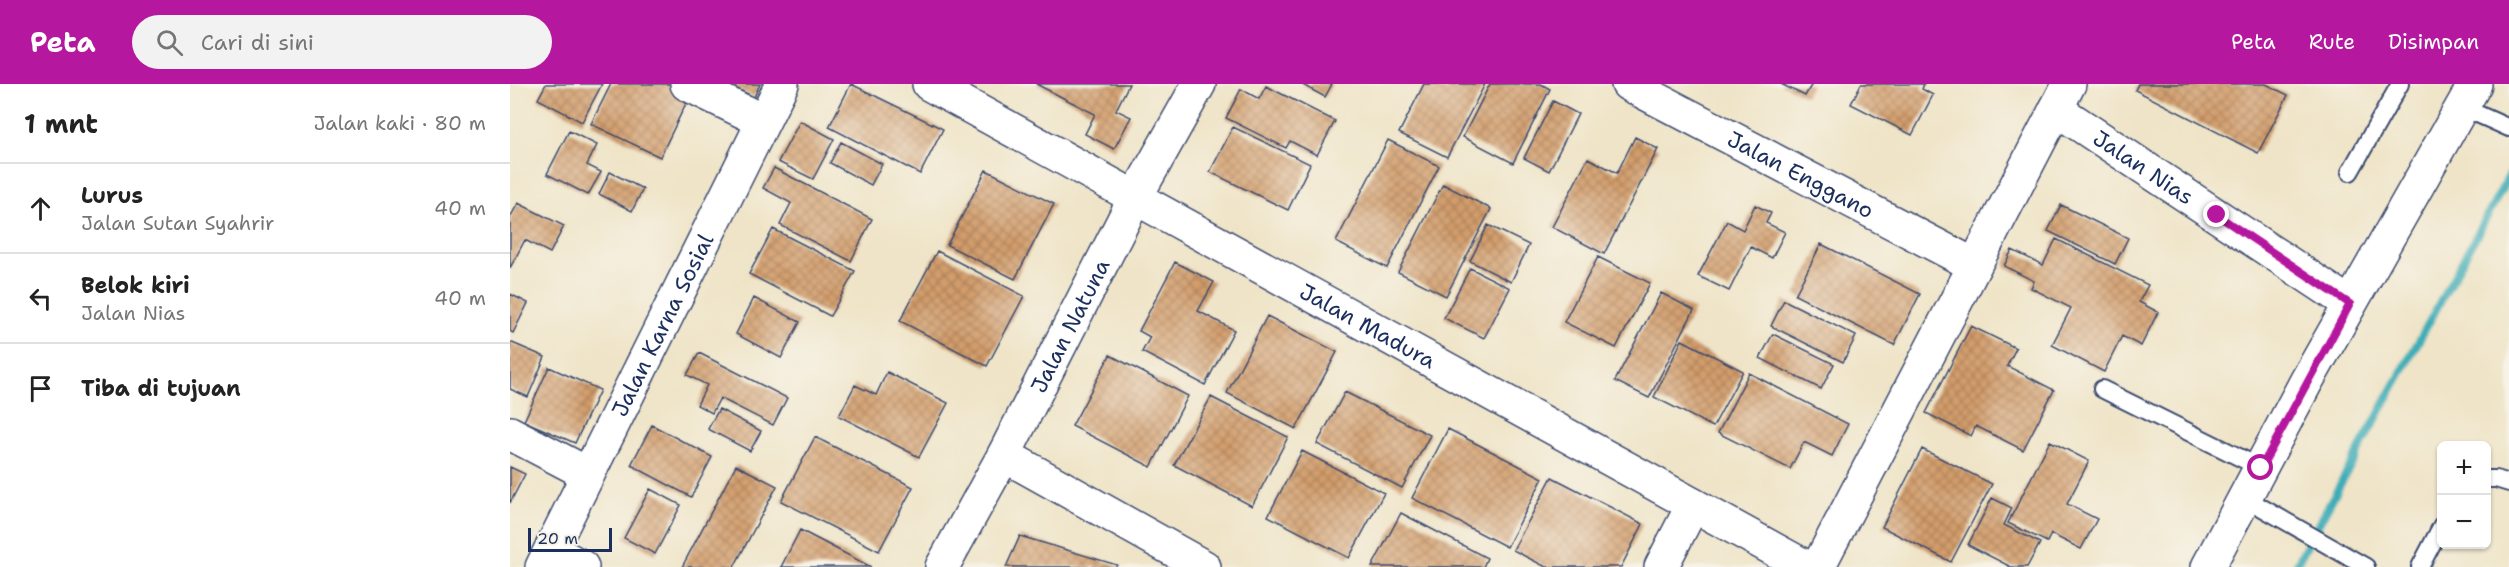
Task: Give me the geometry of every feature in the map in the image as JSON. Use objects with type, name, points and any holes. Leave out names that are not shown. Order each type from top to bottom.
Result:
[{"type":"street","points":[[687,84],[763,121]]},
{"type":"street","name":"Jalan Karna Sosial","points":[[547,559],[782,84]]},
{"type":"street","name":"Jalan Madura","points":[[929,84],[1806,567]]},
{"type":"street","name":"Jalan Natuna","points":[[942,567],[1004,456],[1135,198],[1199,84]]},
{"type":"street","name":"Jalan Enggano","points":[[1628,84],[1974,265]]},
{"type":"street","points":[[2208,567],[2350,304],[2468,96]]},
{"type":"street","points":[[1818,567],[2063,97]]},
{"type":"street","name":"Jalan Nias","points":[[2063,97],[2350,304]]},
{"type":"street","points":[[510,433],[588,474]]},
{"type":"street","points":[[1004,456],[1204,567]]},
{"type":"street","points":[[1662,567],[1693,505]]},
{"type":"street","points":[[547,559],[582,567]]},
{"type":"lane","points":[[2350,172],[2400,84]]},
{"type":"lane","points":[[2468,96],[2509,128]]},
{"type":"lane","points":[[2102,389],[2261,468]]},
{"type":"lane","points":[[2491,479],[2509,483]]},
{"type":"lane","points":[[2245,498],[2361,566]]},
{"type":"lane","points":[[2420,567],[2437,535]]},
{"type":"building","points":[[546,84],[602,84],[582,122],[538,99]]},
{"type":"building","points":[[611,84],[672,84],[691,93],[660,157],[591,124]]},
{"type":"building","points":[[727,84],[760,84],[754,97]]},
{"type":"building","points":[[851,84],[943,129],[920,174],[829,127]]},
{"type":"building","points":[[1036,84],[1129,84],[1116,110],[1131,117],[1114,149],[1085,134],[1095,114]]},
{"type":"building","points":[[1301,84],[1332,84],[1325,97]]},
{"type":"building","points":[[1424,84],[1485,84],[1447,157],[1399,133]]},
{"type":"building","points":[[1490,84],[1541,84],[1550,89],[1513,163],[1463,137]]},
{"type":"building","points":[[1781,84],[1812,84],[1805,96]]},
{"type":"building","points":[[1861,84],[1924,84],[1922,89],[1933,95],[1912,135],[1851,104]]},
{"type":"building","points":[[2138,84],[2266,84],[2288,95],[2258,153],[2135,90]]},
{"type":"building","points":[[1266,86],[1335,121],[1317,155],[1290,141],[1286,148],[1226,118],[1241,89],[1259,99]]},
{"type":"building","points":[[1553,101],[1578,114],[1549,171],[1524,158]]},
{"type":"building","points":[[800,121],[834,139],[813,179],[778,162]]},
{"type":"building","points":[[1233,127],[1310,164],[1288,210],[1210,172]]},
{"type":"building","points":[[569,131],[597,145],[587,165],[601,172],[588,195],[547,174]]},
{"type":"building","points":[[1635,137],[1658,149],[1604,254],[1552,227],[1588,158],[1617,173]]},
{"type":"building","points":[[1388,140],[1439,166],[1387,268],[1336,242]]},
{"type":"building","points":[[841,142],[882,164],[871,185],[830,163]]},
{"type":"building","points":[[774,168],[872,219],[851,261],[780,225],[791,203],[763,188]]},
{"type":"building","points":[[986,170],[1054,204],[1015,279],[947,245]]},
{"type":"building","points":[[610,172],[643,189],[632,211],[599,194]]},
{"type":"building","points":[[1443,184],[1491,209],[1446,296],[1398,272]]},
{"type":"building","points":[[518,203],[564,226],[550,253],[525,240],[510,268],[510,218]]},
{"type":"building","points":[[1755,205],[1771,213],[1766,223],[1785,232],[1772,258],[1751,247],[1729,291],[1698,276],[1727,221],[1743,230]]},
{"type":"building","points":[[2061,205],[2128,238],[2115,264],[2048,231]]},
{"type":"building","points":[[1488,225],[1529,245],[1511,282],[1470,261]]},
{"type":"building","points":[[773,229],[855,271],[830,316],[749,274]]},
{"type":"building","points":[[2056,239],[2148,285],[2139,302],[2158,312],[2141,346],[2122,336],[2104,372],[2052,345],[2071,308],[2031,288],[2034,281],[2004,266],[2012,250],[2043,265]]},
{"type":"building","points":[[1821,244],[1920,294],[1894,345],[1795,295]]},
{"type":"building","points":[[937,251],[1024,296],[987,366],[900,321]]},
{"type":"building","points":[[1598,257],[1650,283],[1616,348],[1564,322]]},
{"type":"building","points":[[1175,262],[1214,282],[1198,311],[1234,330],[1205,385],[1142,352],[1150,337],[1139,331]]},
{"type":"building","points":[[1470,268],[1510,288],[1484,338],[1444,318]]},
{"type":"building","points":[[1661,293],[1694,310],[1649,398],[1615,381]]},
{"type":"building","points":[[510,294],[528,303],[513,333],[510,331]]},
{"type":"building","points":[[754,298],[800,322],[781,358],[736,334]]},
{"type":"building","points":[[1784,300],[1856,336],[1843,362],[1771,326]]},
{"type":"building","points":[[1267,316],[1337,352],[1296,429],[1227,393]]},
{"type":"building","points":[[1971,326],[2016,348],[2007,366],[2054,390],[2023,450],[1976,426],[1971,436],[1926,413]]},
{"type":"building","points":[[1773,334],[1834,364],[1821,389],[1760,358]]},
{"type":"building","points":[[1682,340],[1743,371],[1713,427],[1654,397]]},
{"type":"building","points":[[510,342],[545,357],[528,397],[510,389]]},
{"type":"building","points":[[699,353],[787,398],[773,425],[720,398],[712,413],[697,405],[707,385],[687,375]]},
{"type":"building","points":[[1110,355],[1188,396],[1151,467],[1072,426]]},
{"type":"building","points":[[549,367],[600,390],[575,443],[524,421]]},
{"type":"building","points":[[887,372],[948,403],[919,457],[839,416],[855,385],[876,395]]},
{"type":"building","points":[[1749,373],[1848,424],[1832,456],[1804,442],[1790,469],[1718,433]]},
{"type":"building","points":[[1345,392],[1430,435],[1402,488],[1317,444]]},
{"type":"building","points":[[1211,397],[1288,437],[1252,506],[1174,465]]},
{"type":"building","points":[[719,409],[761,431],[750,451],[708,429]]},
{"type":"building","points":[[652,425],[712,457],[691,497],[631,465]]},
{"type":"building","points":[[1448,429],[1543,478],[1507,547],[1412,498]]},
{"type":"building","points":[[815,437],[913,487],[879,551],[781,501]]},
{"type":"building","points":[[2050,441],[2089,461],[2067,504],[2097,519],[2081,549],[2051,534],[2047,542],[2008,523]]},
{"type":"building","points":[[1922,449],[1992,484],[1951,562],[1882,527]]},
{"type":"building","points":[[1302,451],[1384,493],[1349,558],[1268,516]]},
{"type":"building","points":[[736,465],[777,486],[734,567],[682,567]]},
{"type":"building","points":[[510,467],[525,474],[510,503]]},
{"type":"building","points":[[1552,477],[1643,524],[1621,567],[1546,567],[1513,550]]},
{"type":"building","points":[[650,489],[681,505],[655,554],[624,538]]},
{"type":"building","points":[[1992,498],[2012,508],[2004,525],[2040,543],[2027,567],[2011,567],[1968,545]]},
{"type":"building","points":[[1401,513],[1487,558],[1483,567],[1372,567]]},
{"type":"building","points":[[800,530],[871,567],[781,567]]},
{"type":"building","points":[[1020,536],[1117,565],[1115,567],[1006,567]]},
{"type":"waterway","points":[[2295,567],[2509,176]]},
{"type":"route","points":[[2217,215],[2350,304],[2261,468]]}]
